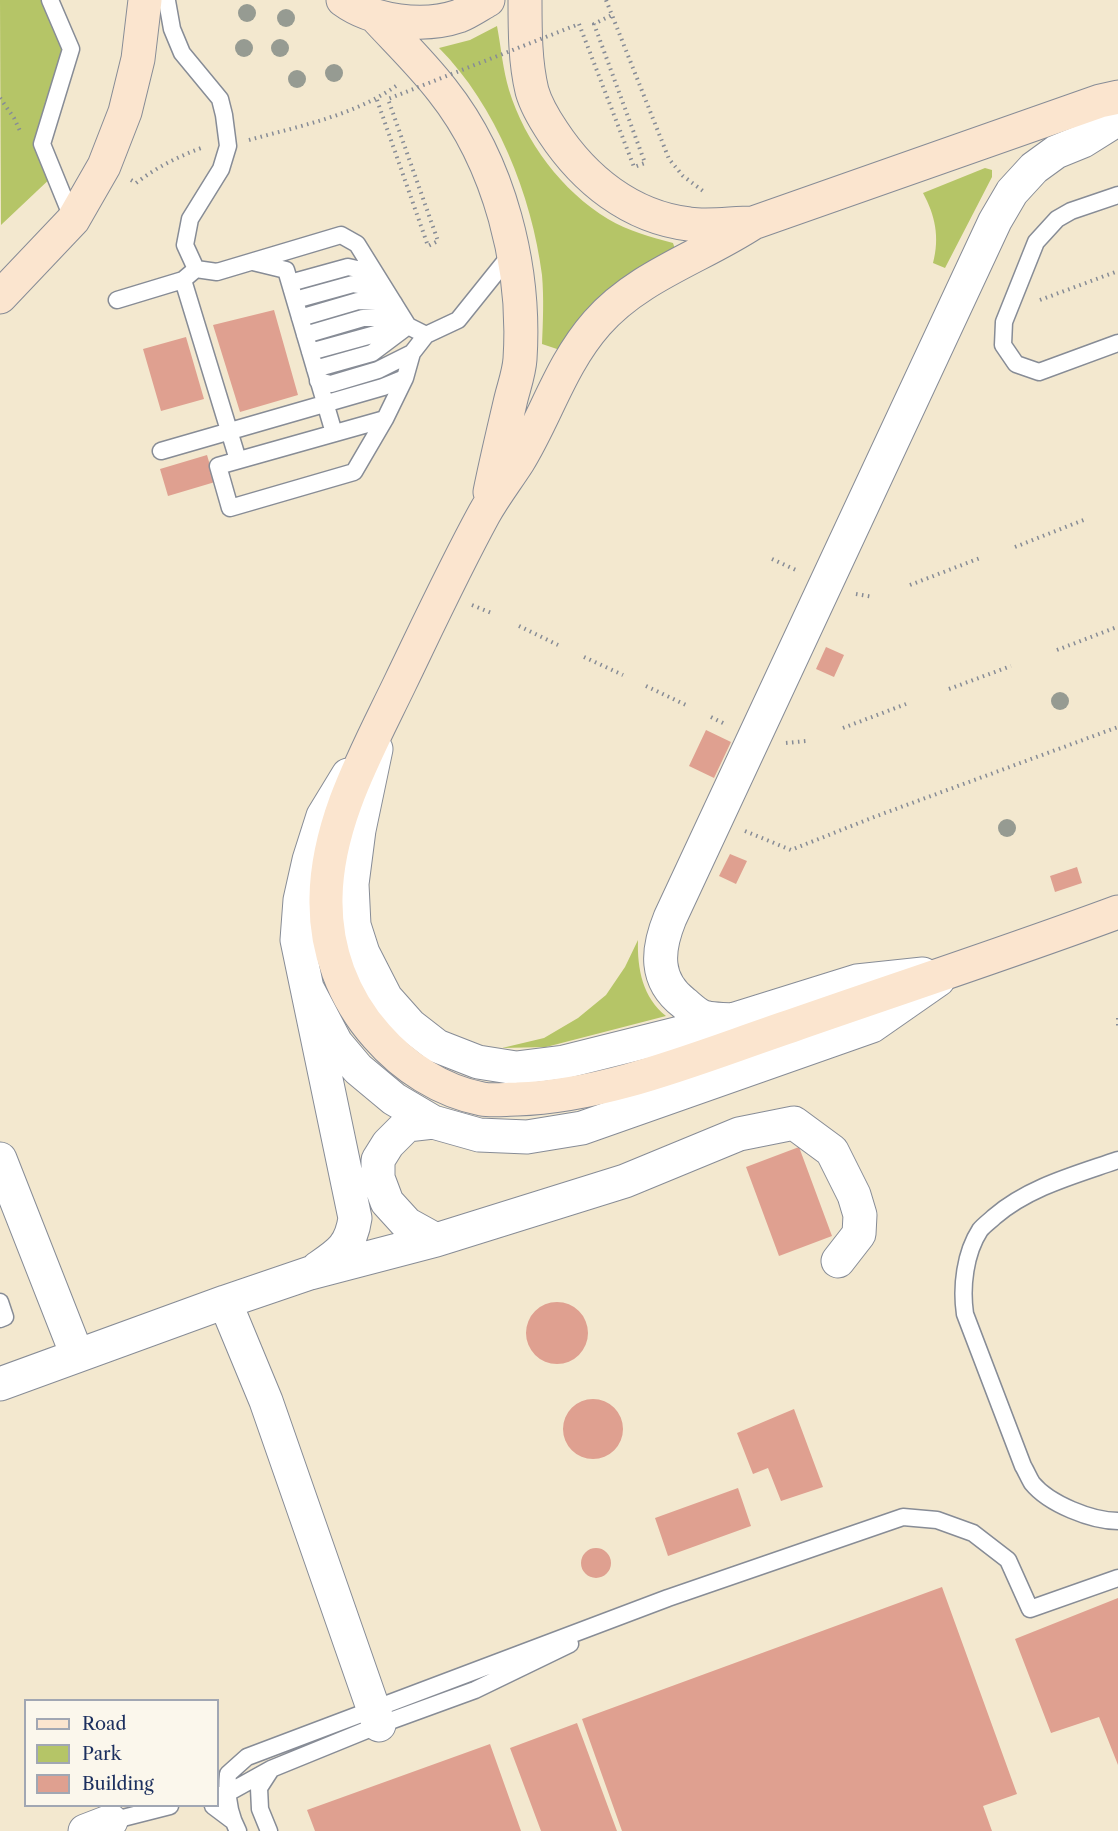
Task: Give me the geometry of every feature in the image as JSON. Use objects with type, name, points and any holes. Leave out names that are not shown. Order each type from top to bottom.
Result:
[{"type":"street","points":[[5,283],[73,220],[104,166],[125,112],[138,59],[160,0]]},
{"type":"street","points":[[343,0],[375,16],[417,23],[459,16],[488,0]]},
{"type":"street","points":[[525,0],[526,51],[532,93],[565,151],[591,180],[622,202],[654,215],[689,224],[753,223]]},
{"type":"street","points":[[375,16],[443,91],[462,120],[480,151],[498,191],[514,251],[520,310],[520,361],[485,511]]},
{"type":"street","points":[[1110,916],[682,1063],[619,1082],[549,1098],[484,1100],[433,1082],[394,1055],[355,1008],[339,976],[328,934],[326,898],[329,865],[339,818],[382,721],[485,511],[521,457],[563,371],[596,324],[620,301],[645,282],[725,241],[753,223],[1100,101],[1118,97]]},
{"type":"street","points":[[732,1020],[704,1017],[674,996],[665,981],[660,964],[660,946],[670,918],[1012,192],[1034,168],[1056,152],[1083,141],[1118,119]]},
{"type":"street","points":[[382,721],[359,830],[352,884],[354,925],[363,953],[386,998],[410,1024],[437,1046],[478,1062],[516,1068],[564,1062],[732,1020],[857,981],[950,972]]},
{"type":"street","points":[[310,1273],[341,1252],[353,1235],[355,1218],[297,940],[300,900],[309,860],[323,816],[382,721]]},
{"type":"street","points":[[307,988],[336,1043],[358,1070],[394,1099],[433,1122],[479,1135],[527,1137],[582,1128],[873,1026],[950,972]]},
{"type":"street","points":[[433,1122],[407,1125],[388,1144],[378,1160],[378,1178],[387,1202],[407,1224],[436,1240]]},
{"type":"street","points":[[0,1384],[310,1273],[436,1240],[625,1181],[740,1134],[794,1123],[832,1150],[854,1195],[860,1215],[859,1234],[838,1261]]},
{"type":"street","points":[[0,1159],[77,1355]]},
{"type":"street","points":[[225,1302],[266,1401],[377,1717]]},
{"type":"lane","points":[[50,0],[71,49],[42,144],[73,220]]},
{"type":"lane","points":[[160,0],[182,53],[220,99],[227,136],[228,146],[221,169],[190,219],[185,245],[196,269]]},
{"type":"lane","points":[[1118,195],[1071,211],[1057,219],[1036,242],[1004,322],[1003,345],[1016,364],[1039,372],[1118,343]]},
{"type":"lane","points":[[117,300],[183,280],[196,269],[217,272],[341,235],[357,244],[405,322]]},
{"type":"lane","points":[[385,419],[218,466],[230,508],[354,472],[385,419],[405,378],[412,353],[426,335],[458,320],[514,251]]},
{"type":"lane","points":[[252,262],[286,270],[334,433]]},
{"type":"lane","points":[[290,283],[348,267],[375,273]]},
{"type":"lane","points":[[183,280],[238,460]]},
{"type":"lane","points":[[295,300],[353,284],[389,296]]},
{"type":"lane","points":[[300,318],[358,301],[389,296]]},
{"type":"lane","points":[[305,335],[363,318],[405,322],[426,335]]},
{"type":"lane","points":[[310,352],[405,322]]},
{"type":"lane","points":[[316,375],[372,353],[405,322]]},
{"type":"lane","points":[[316,375],[331,384],[378,370],[412,353]]},
{"type":"lane","points":[[161,451],[382,387],[405,378]]},
{"type":"lane","points":[[1118,1160],[1041,1187],[1008,1205],[981,1229],[968,1258],[962,1293],[964,1314],[1023,1466],[1033,1484],[1053,1501],[1077,1512],[1107,1521],[1118,1521]]},
{"type":"lane","points":[[0,1302],[5,1317],[0,1319]]},
{"type":"lane","points":[[222,1795],[377,1717],[668,1598],[903,1517],[937,1520],[973,1533],[1008,1560],[1030,1609],[1118,1578]]},
{"type":"lane","points":[[235,1826],[222,1795],[228,1774],[247,1757],[377,1717]]},
{"type":"lane","points":[[268,1831],[260,1809],[259,1788],[271,1769]]},
{"type":"lane","points":[[98,1826],[166,1807]]},
{"type":"lane","points":[[214,1807],[235,1826]]},
{"type":"path","points":[[606,0],[669,159],[683,176],[706,193]]},
{"type":"path","points":[[377,100],[428,246],[438,241],[388,99],[579,24],[633,167],[645,163],[594,24],[612,15]]},
{"type":"path","points":[[0,98],[14,118],[26,144],[42,144]]},
{"type":"path","points":[[1008,311],[1118,272]]},
{"type":"path","points":[[1015,547],[1086,519]]},
{"type":"path","points":[[910,585],[980,558]]},
{"type":"path","points":[[772,559],[801,573]]},
{"type":"path","points":[[847,592],[873,597]]},
{"type":"path","points":[[468,603],[494,614]]},
{"type":"path","points":[[519,626],[558,645]]},
{"type":"path","points":[[1057,650],[1117,627]]},
{"type":"path","points":[[584,657],[623,675]]},
{"type":"path","points":[[949,689],[1011,666]]},
{"type":"path","points":[[646,686],[686,705]]},
{"type":"path","points":[[843,728],[906,704]]},
{"type":"path","points":[[736,827],[791,850],[1118,727]]},
{"type":"path","points":[[785,743],[806,741]]},
{"type":"path","points":[[1118,1018],[1118,1029]]},
{"type":"green space","points":[[0,0],[50,0],[71,49],[42,144],[55,174],[1,225]]},
{"type":"green space","points":[[497,26],[509,90],[525,128],[547,164],[591,208],[632,230],[673,243],[675,249],[560,350],[542,344],[543,284],[537,245],[530,214],[508,153],[478,96],[439,48],[470,40]]},
{"type":"green space","points":[[985,168],[992,170],[992,177],[945,268],[933,263],[936,244],[935,227],[931,210],[923,193]]},
{"type":"green space","points":[[638,940],[643,982],[652,1001],[666,1016],[546,1047],[502,1048],[544,1038],[578,1018],[606,995],[625,967]]},
{"type":"building","points":[[274,310],[298,395],[240,412],[213,325]]},
{"type":"building","points":[[186,337],[204,399],[161,411],[143,349]]},
{"type":"building","points":[[207,455],[215,482],[168,496],[160,469]]},
{"type":"building","points":[[826,647],[844,655],[834,677],[816,669]]},
{"type":"building","points":[[706,730],[731,742],[714,778],[689,766]]},
{"type":"building","points":[[730,854],[747,861],[736,884],[719,876]]},
{"type":"building","points":[[1077,867],[1082,883],[1055,892],[1050,876]]},
{"type":"building","points":[[799,1147],[832,1236],[779,1256],[746,1167]]},
{"type":"building","points":[[557,1302],[579,1311],[588,1333],[579,1355],[557,1364],[535,1355],[526,1333],[535,1311]]},
{"type":"building","points":[[587,1399],[599,1399],[610,1404],[618,1412],[623,1429],[621,1441],[610,1454],[599,1459],[587,1459],[576,1454],[568,1446],[563,1435],[563,1423],[568,1412],[576,1404]]},
{"type":"building","points":[[794,1409],[823,1487],[781,1501],[768,1468],[753,1474],[737,1433]]},
{"type":"building","points":[[738,1488],[751,1526],[668,1556],[655,1518]]},
{"type":"building","points":[[596,1548],[607,1552],[611,1563],[607,1574],[596,1578],[585,1574],[581,1563],[585,1552]]},
{"type":"building","points":[[942,1587],[1017,1794],[983,1806],[992,1831],[622,1831],[582,1719]]},
{"type":"building","points":[[1118,1598],[1118,1765],[1099,1717],[1051,1733],[1015,1639]]},
{"type":"building","points":[[577,1723],[617,1831],[541,1831],[510,1748]]},
{"type":"building","points":[[490,1744],[521,1831],[315,1831],[307,1810]]}]
